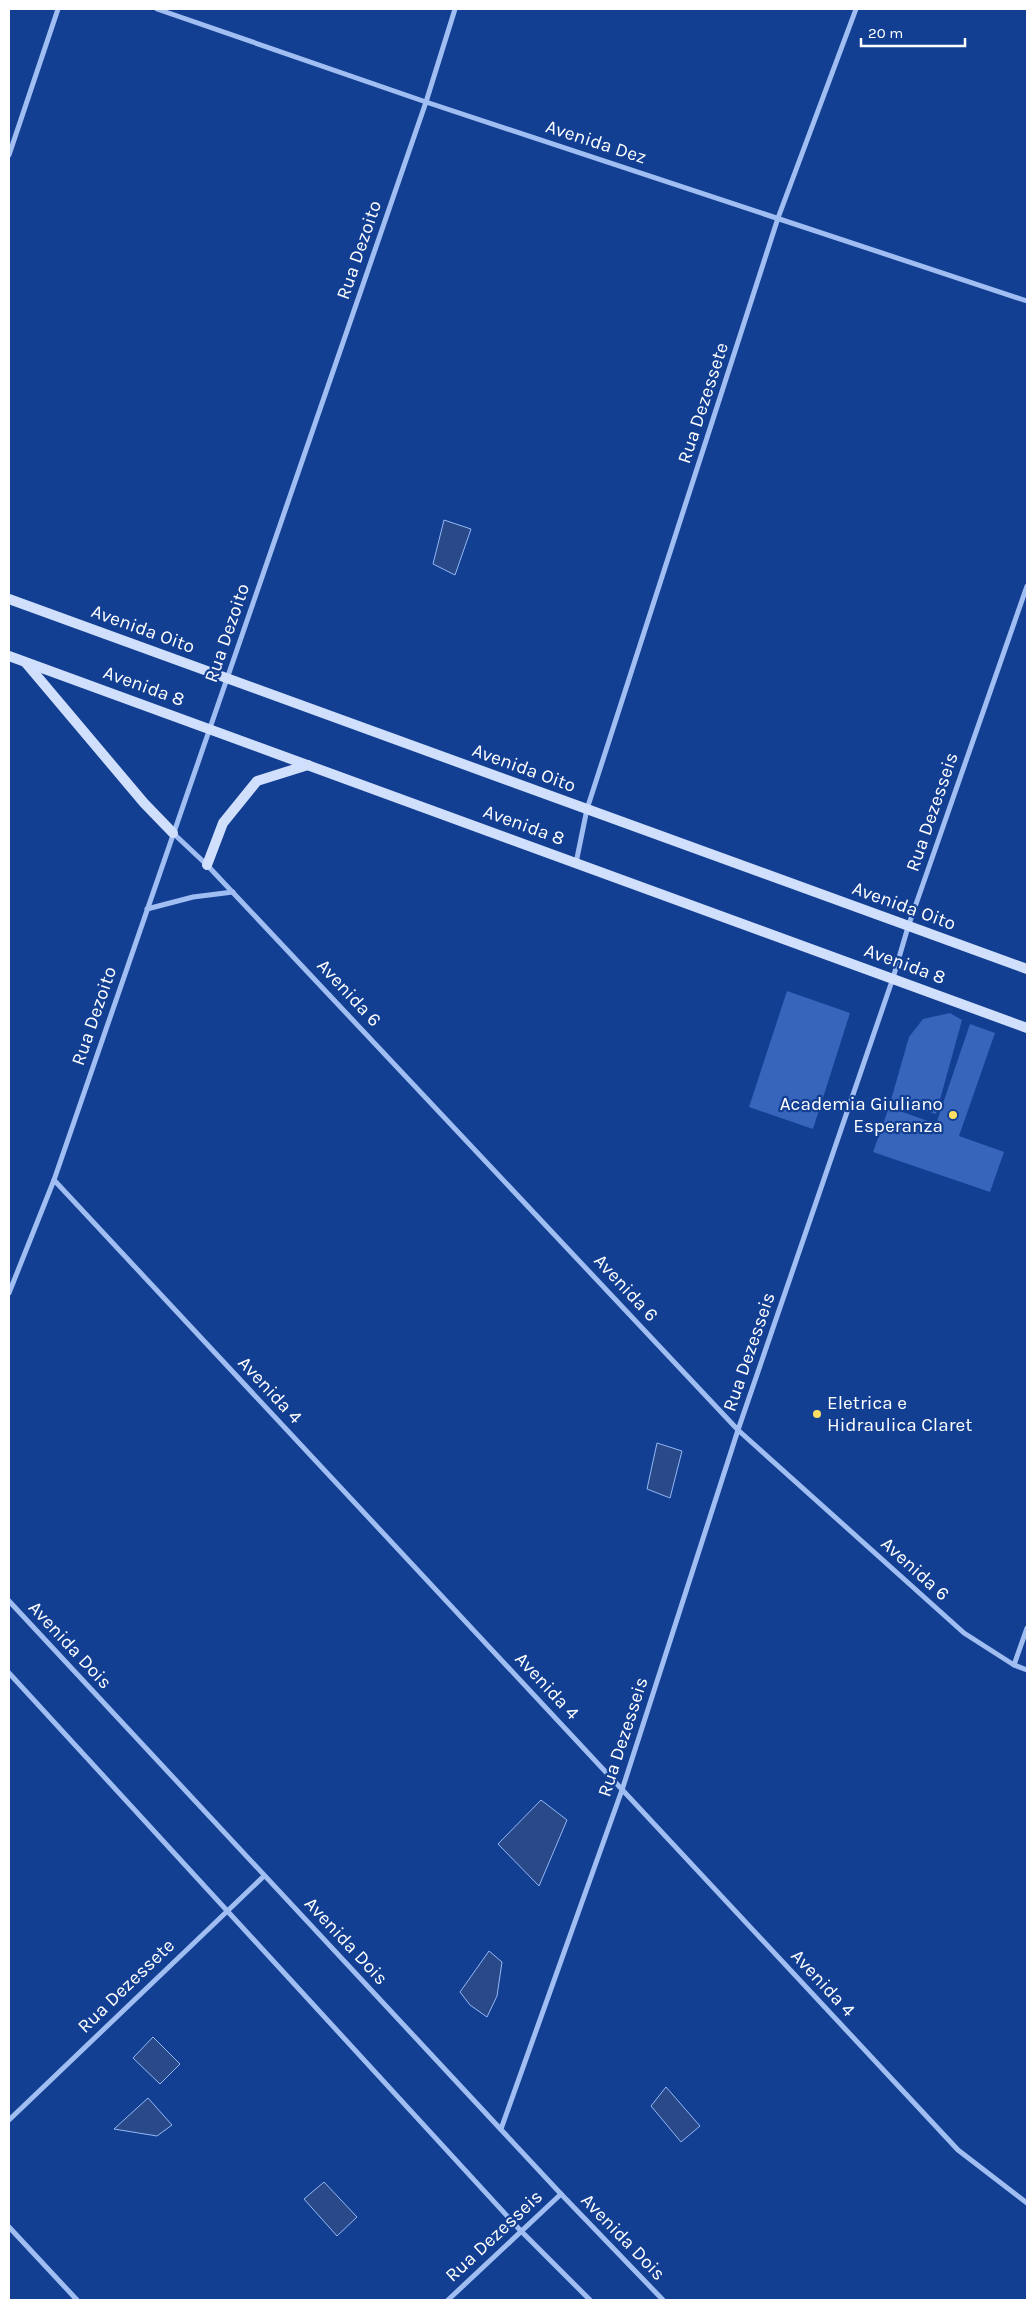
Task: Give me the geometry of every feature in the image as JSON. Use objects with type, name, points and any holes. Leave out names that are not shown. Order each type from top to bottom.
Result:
[{"type":"street","points":[[9,155],[58,9]]},
{"type":"street","name":"Avenida Dez","points":[[157,9],[426,102],[1027,301]]},
{"type":"street","name":"Rua Dezoito","points":[[9,1293],[54,1180],[426,102],[455,9]]},
{"type":"street","name":"Rua Dezessete","points":[[576,863],[587,810],[778,218],[856,9]]},
{"type":"street","name":"Rua Dezesseis","points":[[502,2129],[622,1790],[738,1430],[893,978],[908,927],[1027,586]]},
{"type":"street","name":"Avenida Oito","points":[[9,599],[1027,969]]},
{"type":"street","name":"Avenida 8","points":[[9,656],[1027,1028]]},
{"type":"street","points":[[26,662],[144,803],[173,833]]},
{"type":"street","points":[[208,865],[223,823],[257,781],[308,765]]},
{"type":"street","name":"Avenida 6","points":[[173,833],[208,865],[738,1430],[964,1633],[1014,1665],[1027,1670]]},
{"type":"street","points":[[147,910],[193,897],[233,892]]},
{"type":"street","name":"Avenida 4","points":[[54,1180],[958,2150],[1027,2203]]},
{"type":"street","name":"Avenida Dois","points":[[9,1601],[561,2194],[663,2300]]},
{"type":"street","points":[[1014,1665],[1027,1628]]},
{"type":"street","points":[[9,1673],[520,2230],[590,2300]]},
{"type":"street","name":"Rua Dezessete","points":[[9,2120],[227,1909],[264,1876]]},
{"type":"street","name":"Rua Dezesseis","points":[[448,2300],[520,2230],[561,2194]]},
{"type":"street","points":[[9,2227],[77,2300]]},
{"type":"water","points":[[444,520],[471,529],[455,575],[433,564]]},
{"type":"water","points":[[657,1443],[682,1451],[670,1498],[647,1489]]},
{"type":"water","points":[[541,1800],[567,1820],[539,1886],[498,1844]]},
{"type":"water","points":[[489,1951],[502,1962],[497,1996],[487,2017],[470,2005],[460,1992]]},
{"type":"water","points":[[153,2037],[180,2064],[160,2084],[133,2058]]},
{"type":"water","points":[[666,2087],[700,2126],[681,2142],[651,2106]]},
{"type":"water","points":[[148,2098],[172,2125],[157,2136],[114,2129]]},
{"type":"water","points":[[324,2182],[357,2217],[337,2236],[304,2199]]},
{"type":"building","points":[[787,991],[850,1013],[813,1129],[749,1107]]},
{"type":"building","points":[[950,1013],[962,1020],[936,1114],[891,1100],[909,1037],[923,1019]]},
{"type":"building","name":"Academia Giuliano Esperanza","points":[[970,1024],[995,1033],[959,1136],[1004,1152],[990,1192],[873,1152],[889,1107],[936,1124]]},
{"type":"place","name":"Academia Giuliano Esperanza","points":[[953,1115]]},
{"type":"place","name":"Eletrica e Hidraulica Claret","points":[[817,1414]]}]
